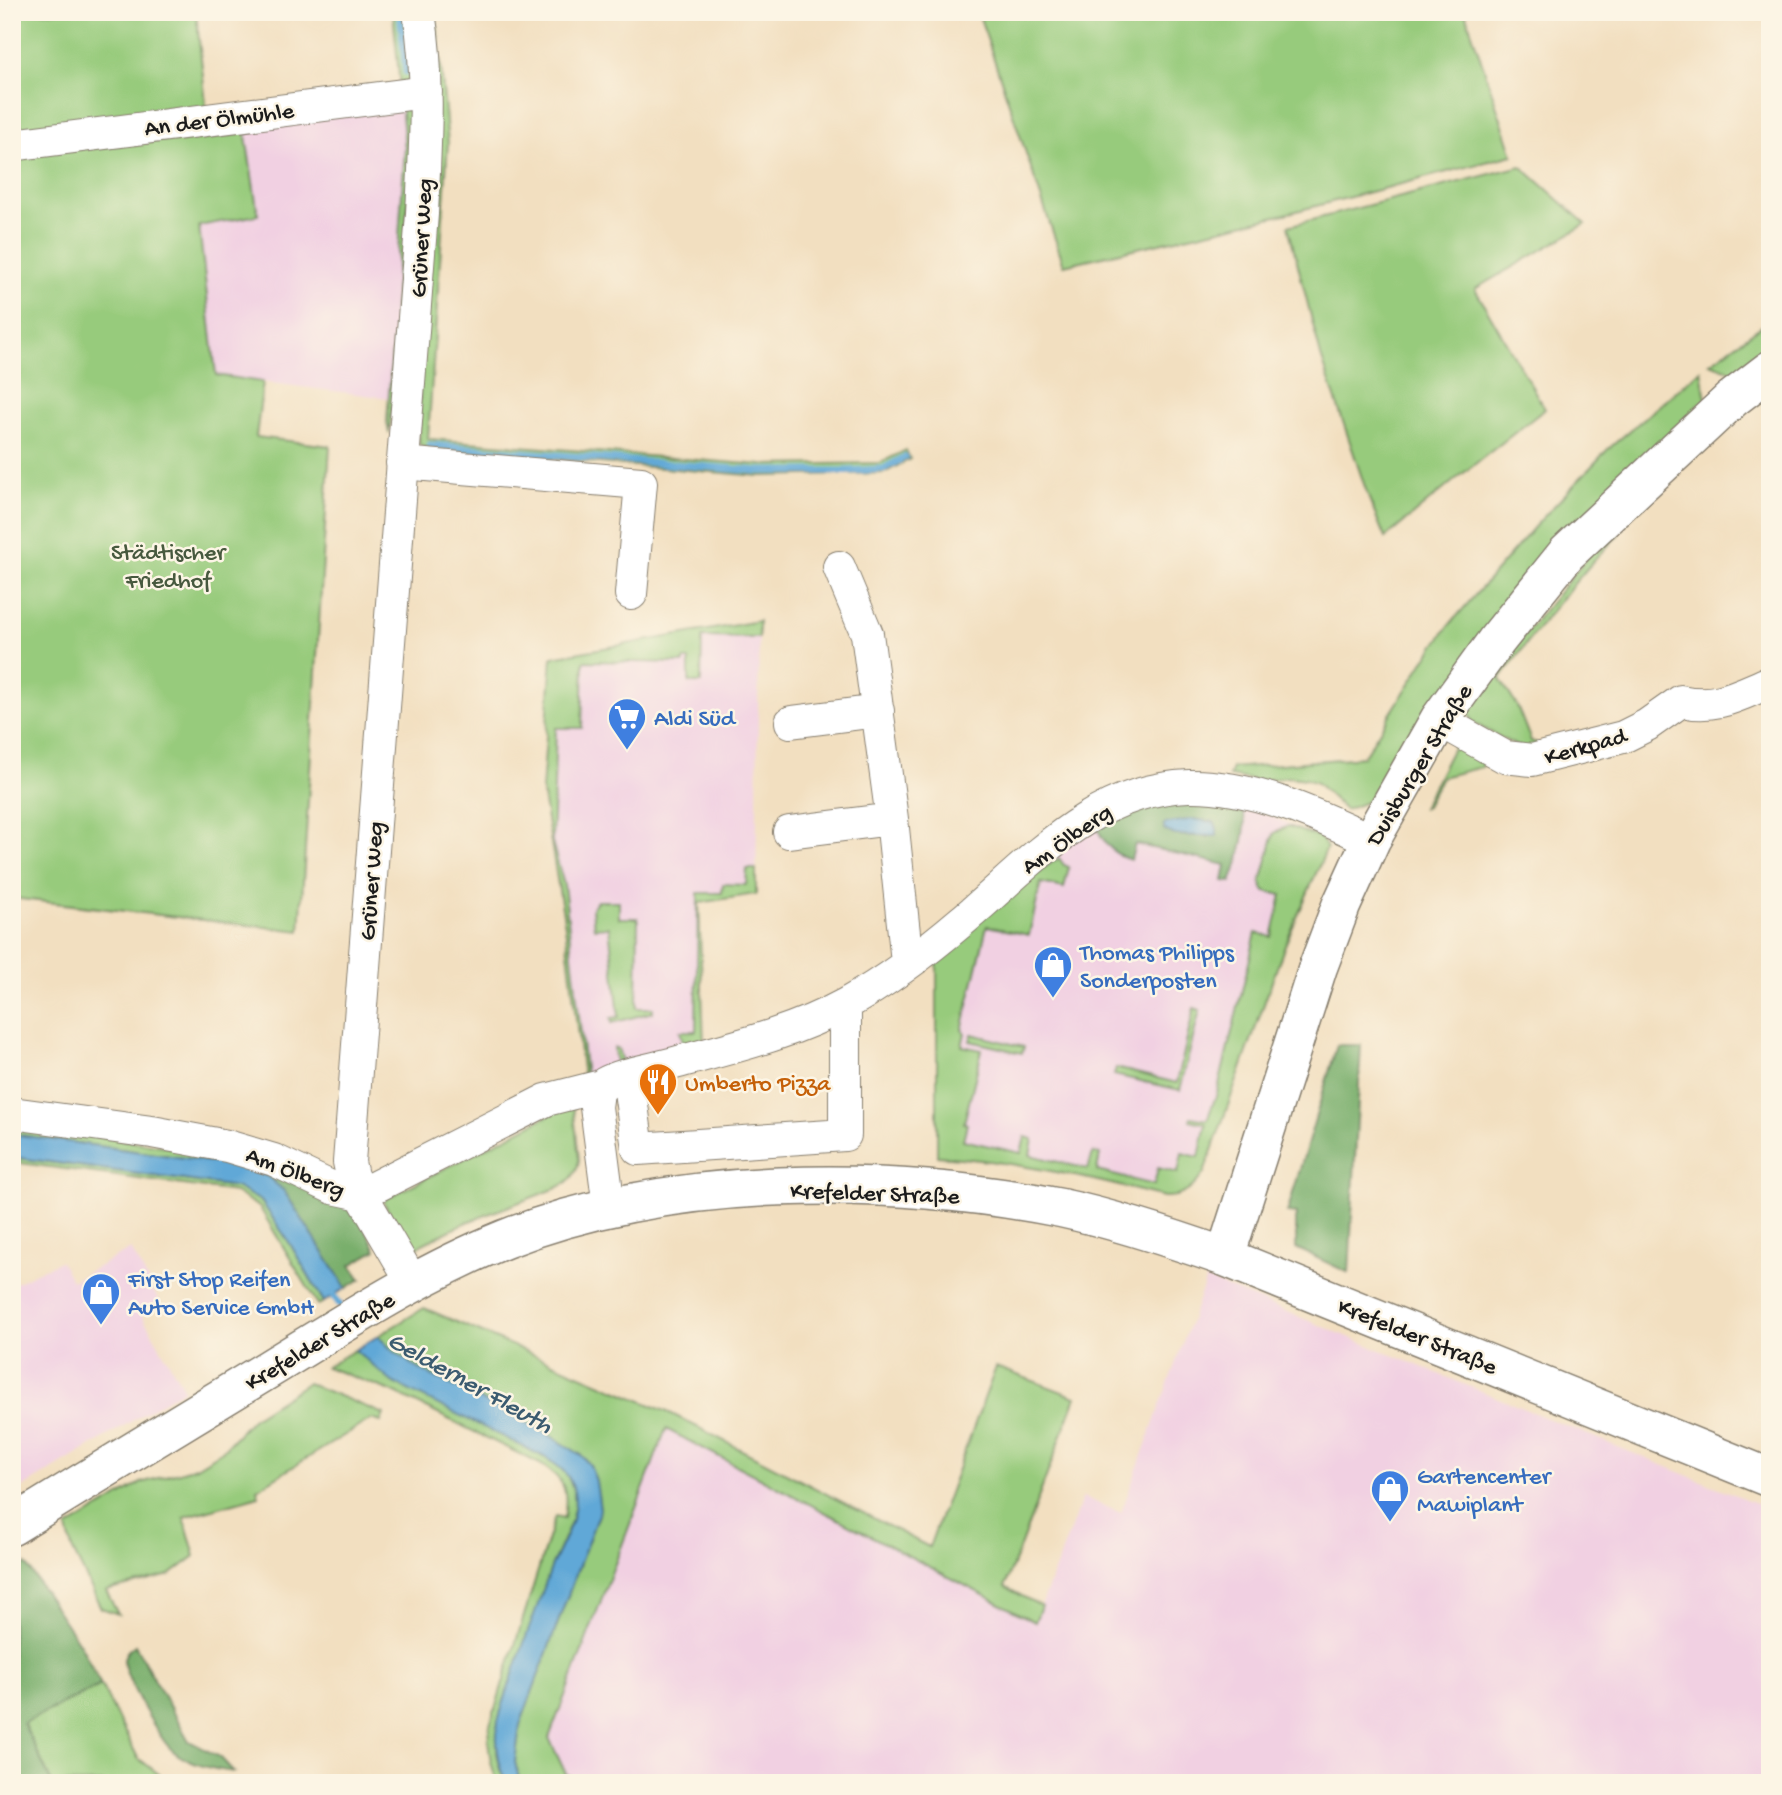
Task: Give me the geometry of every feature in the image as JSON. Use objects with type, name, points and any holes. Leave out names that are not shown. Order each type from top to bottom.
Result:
[{"type":"main road","name":"Duisburger Straße","points":[[1225,1257],[1318,967],[1371,840],[1439,720],[1497,640],[1567,553],[1732,399],[1770,370]]},
{"type":"main road","name":"Krefelder Straße","points":[[12,1526],[375,1304],[458,1260],[506,1239],[609,1207],[731,1191],[807,1187],[934,1191],[991,1197],[1062,1209],[1158,1234],[1225,1257],[1770,1478]]},
{"type":"street","name":"Grüner Weg","points":[[413,1283],[352,1176],[350,1145],[422,214],[426,92],[419,12]]},
{"type":"street","name":"An der Ölmühle","points":[[12,145],[426,92]]},
{"type":"street","points":[[402,463],[641,483],[631,594]]},
{"type":"street","points":[[839,567],[867,634],[908,962]]},
{"type":"street","name":"Kerkpad","points":[[1439,720],[1505,757],[1532,760],[1623,737],[1647,725],[1681,701],[1695,704],[1721,702],[1770,682]]},
{"type":"street","points":[[791,722],[878,711]]},
{"type":"street","name":"Am Ölberg","points":[[12,1113],[152,1132],[227,1146],[285,1165],[334,1188],[361,1195],[546,1100],[774,1036],[845,1005],[962,921],[1070,829],[1097,811],[1135,795],[1165,788],[1191,786],[1255,795],[1301,810],[1371,840]]},
{"type":"street","points":[[789,832],[892,819]]},
{"type":"street","points":[[609,1207],[596,1107],[597,1092],[615,1081],[638,1149],[845,1135],[845,1005]]},
{"type":"shaded area","points":[[401,103],[405,148],[389,398],[216,376],[199,225],[258,215],[244,123]]},
{"type":"shaded area","points":[[759,621],[756,894],[699,903],[704,1046],[583,1078],[565,926],[542,790],[552,657]]},
{"type":"shaded area","points":[[1169,797],[1254,809],[1321,838],[1327,848],[1285,945],[1204,1173],[1195,1185],[1174,1197],[999,1161],[937,1156],[950,945],[1070,840]]},
{"type":"shaded area","points":[[131,1249],[159,1301],[140,1312],[184,1389],[22,1488],[12,1471],[12,1285],[60,1261],[72,1281]]},
{"type":"shaded area","points":[[1206,1279],[1770,1509],[1770,1783],[584,1783],[566,1774],[548,1739],[666,1428],[1035,1622],[1083,1497],[1121,1513]]},
{"type":"green space","points":[[12,12],[196,12],[207,114],[12,140]]},
{"type":"green space","points":[[393,12],[412,12],[417,74],[400,88]]},
{"type":"green space","points":[[426,12],[436,12],[448,143],[428,439],[762,465],[880,463],[906,450],[910,459],[884,473],[761,476],[427,449],[419,444]]},
{"type":"green space","points":[[978,12],[1465,12],[1513,155],[1285,214],[1064,265]]},
{"type":"green space","points":[[401,103],[415,112],[399,310],[394,312],[405,148]]},
{"type":"green space","name":"Städtischer Friedhof","points":[[244,123],[258,215],[199,226],[216,375],[263,382],[256,437],[330,446],[300,931],[12,898],[12,155]]},
{"type":"green space","points":[[1521,166],[1586,224],[1475,289],[1545,409],[1385,538],[1369,499],[1321,356],[1288,226]]},
{"type":"green space","points":[[1770,320],[1770,357],[1745,376],[1710,363]]},
{"type":"green space","points":[[393,337],[401,344],[389,433],[387,422]]},
{"type":"green space","points":[[1701,370],[1707,405],[1377,798],[1345,810],[1317,783],[1306,779],[1289,777],[1260,781],[1229,776],[1232,768],[1363,757],[1450,624],[1536,525],[1607,450]]},
{"type":"green space","points":[[1617,520],[1618,535],[1571,587],[1500,679],[1517,706],[1531,741],[1546,747],[1526,751],[1473,723],[1469,704]]},
{"type":"green space","points":[[759,621],[759,638],[702,637],[701,683],[689,683],[689,660],[684,660],[684,663],[584,661],[582,728],[556,728],[552,842],[564,885],[586,1077],[583,1078],[565,926],[542,790],[552,657]]},
{"type":"green space","points":[[1455,744],[1482,759],[1482,767],[1441,777],[1426,806],[1422,808]]},
{"type":"green space","points":[[1169,797],[1234,803],[1242,810],[1245,830],[1231,882],[1223,881],[1226,865],[1135,844],[1131,860],[1125,858],[1108,846],[1095,823]],"holes":[[[1192,819],[1214,822],[1209,837],[1175,835]]]},
{"type":"green space","points":[[1288,826],[1321,838],[1327,848],[1285,945],[1204,1173],[1192,1187],[1177,1196],[1164,1197],[1052,1171],[937,1156],[937,956],[1005,893],[1059,858],[1069,867],[1064,888],[1041,883],[1029,935],[987,926],[962,1030],[965,1033],[962,1046],[982,1050],[964,1123],[967,1124],[963,1140],[1021,1153],[1025,1137],[1033,1139],[1030,1155],[1088,1169],[1093,1153],[1100,1154],[1097,1171],[1154,1185],[1158,1168],[1178,1173],[1182,1153],[1199,1157],[1206,1124],[1190,1120],[1191,1117],[1207,1120],[1217,1093],[1256,933],[1272,937],[1282,895],[1264,891],[1261,882],[1274,833]]},
{"type":"green space","points":[[747,869],[756,869],[756,894],[699,903],[704,1046],[616,1069],[614,1048],[618,1048],[622,1062],[684,1045],[680,1031],[696,1031],[698,893],[722,893],[723,884],[746,885]]},
{"type":"green space","points":[[597,901],[619,901],[619,918],[638,918],[637,1008],[653,1008],[653,1012],[612,1023],[611,1018],[619,1017],[609,927],[594,928],[592,908]]},
{"type":"green space","points":[[1194,1008],[1200,1010],[1180,1090],[1114,1075],[1116,1068],[1177,1083]]},
{"type":"green space","points":[[972,1034],[1024,1047],[1022,1053],[970,1041]]},
{"type":"green space","points":[[1337,1045],[1361,1045],[1349,1273],[1296,1248],[1296,1214],[1287,1213]]},
{"type":"green space","points":[[573,1103],[579,1160],[569,1180],[557,1188],[467,1222],[413,1249],[407,1246],[384,1203],[385,1199]]},
{"type":"green space","points":[[12,1124],[218,1154],[242,1166],[12,1134]]},
{"type":"green space","points":[[12,1157],[236,1187],[261,1201],[324,1302],[318,1305],[260,1208],[235,1192],[12,1162]]},
{"type":"green space","points":[[243,1159],[337,1200],[350,1210],[365,1228],[376,1250],[351,1265],[361,1279],[346,1288],[284,1191],[242,1166]]},
{"type":"green space","points":[[424,1308],[672,1414],[929,1547],[996,1367],[1076,1397],[1005,1587],[1041,1606],[1035,1622],[666,1429],[549,1738],[566,1774],[584,1783],[520,1783],[515,1762],[520,1725],[600,1509],[590,1465],[581,1455],[541,1430],[419,1369],[392,1350],[378,1336]]},
{"type":"green space","points":[[355,1350],[565,1470],[574,1491],[575,1504],[571,1522],[552,1565],[498,1721],[497,1753],[507,1783],[498,1783],[493,1770],[489,1728],[555,1516],[564,1518],[566,1499],[563,1486],[555,1475],[540,1464],[391,1391],[326,1367]]},
{"type":"green space","points":[[307,1383],[384,1414],[381,1422],[371,1419],[257,1489],[259,1496],[184,1517],[195,1556],[170,1575],[106,1591],[118,1614],[101,1608],[72,1549],[67,1528],[141,1483],[196,1467],[222,1451],[253,1418]]},
{"type":"green space","points":[[26,1564],[81,1646],[101,1685],[23,1723],[52,1783],[12,1783],[12,1573]]},
{"type":"green space","points":[[135,1645],[189,1741],[220,1757],[234,1772],[194,1763],[167,1745],[144,1708],[126,1669],[125,1656]]},
{"type":"green space","points":[[101,1685],[138,1758],[174,1783],[52,1783],[23,1723]]},
{"type":"water","points":[[1192,819],[1214,822],[1217,836],[1175,835],[1164,830],[1164,824]]},
{"type":"water","name":"Gelderner Fleuth","points":[[12,1134],[242,1166],[267,1176],[284,1191],[346,1288],[324,1302],[261,1201],[236,1187],[12,1157]]},
{"type":"water","points":[[378,1336],[392,1350],[419,1369],[541,1430],[581,1455],[590,1465],[596,1481],[600,1509],[520,1725],[515,1762],[520,1783],[507,1783],[501,1768],[498,1721],[551,1568],[574,1512],[572,1485],[563,1471],[544,1457],[392,1382],[355,1350]]},
{"type":"waterway","points":[[400,12],[406,72]]},
{"type":"waterway","points":[[430,445],[760,471],[883,469],[905,457]]},
{"type":"waterway","name":"Gelderner Fleuth","points":[[330,1289],[344,1312]]},
{"type":"place","name":"Aldi Süd","points":[[627,751]]},
{"type":"place","name":"Thomas Philipps Sonderposten","points":[[1053,999]]},
{"type":"place","name":"Umberto Pizza","points":[[658,1116]]},
{"type":"place","name":"First Stop Reifen Auto Service GmbH","points":[[101,1326]]},
{"type":"place","name":"Gartencenter Mawiplant","points":[[1390,1523]]}]
